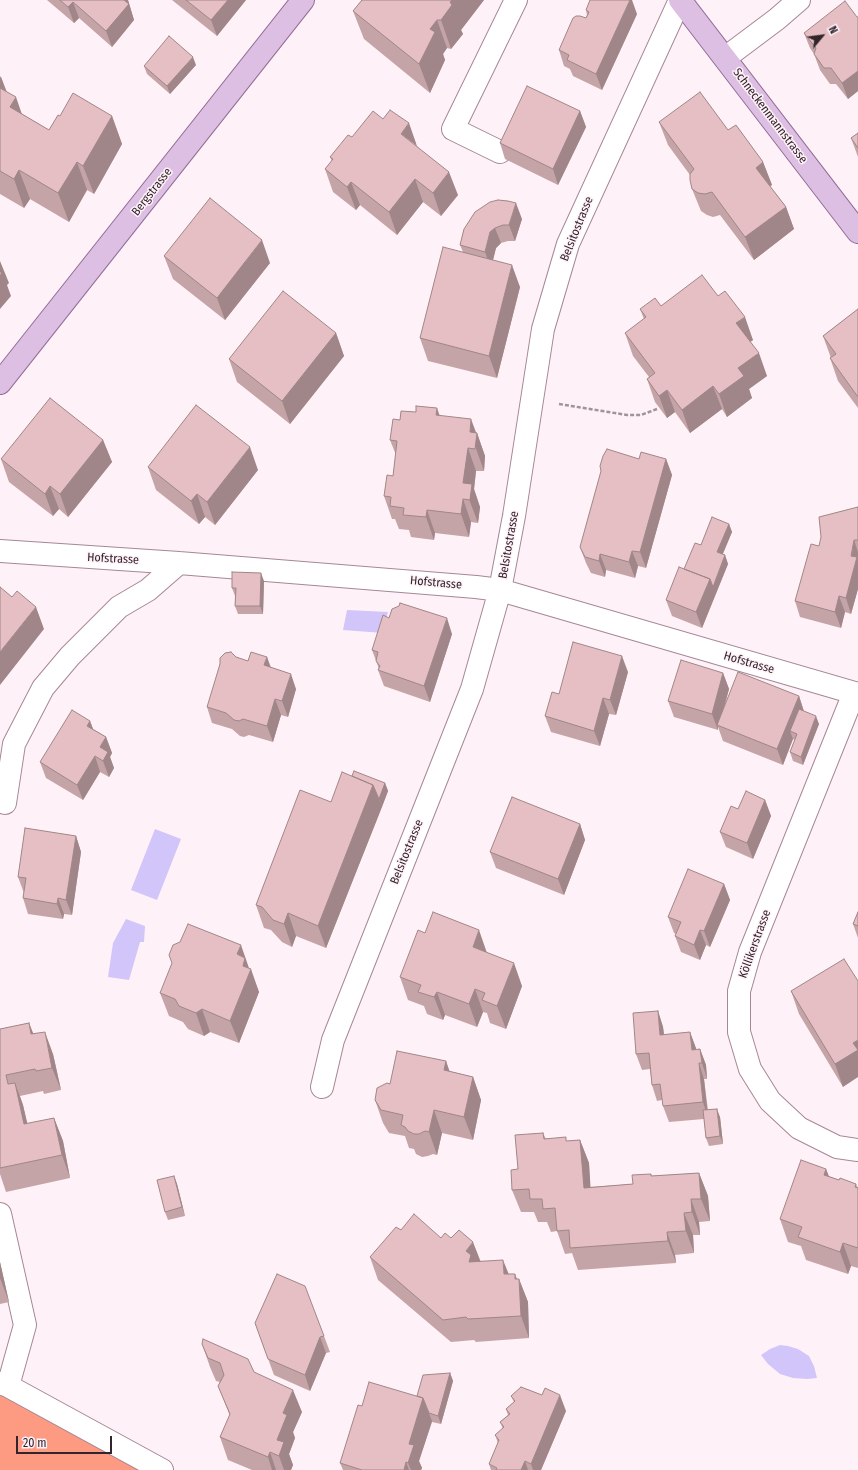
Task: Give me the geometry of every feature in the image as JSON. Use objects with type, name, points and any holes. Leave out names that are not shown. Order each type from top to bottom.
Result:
[{"type":"main road","name":"Bergstrasse","points":[[0,383],[304,0]]},
{"type":"main road","name":"Schneckenmannstrasse","points":[[680,0],[858,232]]},
{"type":"street","points":[[500,152],[453,129],[516,0]]},
{"type":"street","name":"Belsitostrasse","points":[[322,1087],[333,1040],[472,689],[500,590],[514,516],[543,329],[568,244],[680,0]]},
{"type":"street","points":[[726,58],[799,0]]},
{"type":"street","name":"Hofstrasse","points":[[0,551],[179,562],[476,586],[500,590],[856,694]]},
{"type":"street","points":[[5,803],[14,744],[43,688],[70,656],[119,607],[148,590],[179,562]]},
{"type":"street","name":"Köllikerstrasse","points":[[856,694],[750,952],[738,991],[739,1032],[750,1069],[770,1101],[799,1128],[837,1147],[858,1150]]},
{"type":"street","points":[[0,1214],[24,1325],[4,1385],[162,1470]]},
{"type":"path","points":[[570,406],[627,415],[641,415],[657,409]]},
{"type":"shaded area","points":[[347,610],[388,612],[383,633],[343,630]]},
{"type":"shaded area","points":[[155,829],[181,839],[157,900],[131,890]]},
{"type":"shaded area","points":[[126,919],[145,926],[144,942],[140,942],[129,980],[108,977],[113,943]]},
{"type":"shaded area","points":[[780,1345],[798,1349],[809,1356],[814,1366],[817,1378],[793,1378],[780,1374],[768,1364],[761,1355]]},
{"type":"shaded area","points":[[0,1395],[13,1400],[160,1470],[0,1470]]},
{"type":"building","points":[[60,0],[124,0],[129,4],[106,31],[73,2],[68,7]]},
{"type":"building","points":[[186,0],[228,0],[211,20]]},
{"type":"building","points":[[362,0],[452,0],[450,2],[452,5],[441,20],[437,20],[430,29],[435,32],[419,64],[353,11]]},
{"type":"building","points":[[590,0],[630,0],[596,74],[567,60],[569,55],[559,50],[573,18],[580,16],[586,18],[589,12],[586,10]]},
{"type":"building","points":[[845,1],[858,17],[858,71],[842,83],[831,68],[824,68],[814,54],[816,48],[804,33]]},
{"type":"building","points":[[169,36],[193,57],[167,86],[144,66]]},
{"type":"building","points":[[527,86],[580,111],[553,169],[500,143]]},
{"type":"building","points":[[0,88],[16,97],[10,107],[49,130],[58,115],[60,116],[73,93],[112,116],[83,166],[77,162],[58,193],[19,170],[14,179],[0,171]]},
{"type":"building","points":[[700,92],[728,130],[736,125],[763,162],[756,168],[786,207],[745,237],[712,192],[705,194],[698,193],[692,189],[690,174],[694,169],[659,122]]},
{"type":"building","points":[[390,110],[409,123],[401,134],[449,172],[433,193],[415,179],[389,212],[351,182],[347,187],[325,169],[333,159],[330,157],[348,135],[352,137],[373,111],[383,119]]},
{"type":"building","points":[[858,133],[858,148],[851,138]]},
{"type":"building","points":[[210,198],[262,240],[217,298],[164,256]]},
{"type":"building","points":[[498,200],[516,203],[509,225],[503,225],[490,232],[485,252],[460,245],[464,229],[475,212],[490,202]]},
{"type":"building","points":[[443,247],[512,265],[489,356],[420,338]]},
{"type":"building","points":[[702,275],[718,296],[725,291],[745,317],[736,323],[759,353],[738,368],[744,376],[719,394],[713,386],[682,410],[667,390],[659,396],[647,379],[655,373],[625,333],[646,317],[640,309],[655,298],[661,306]]},
{"type":"building","points":[[283,291],[336,333],[282,401],[229,359]]},
{"type":"building","points":[[858,309],[858,397],[830,358],[836,354],[823,336]]},
{"type":"building","points":[[50,398],[103,440],[60,494],[50,486],[45,494],[1,459]]},
{"type":"building","points":[[196,405],[250,447],[207,502],[197,494],[191,501],[148,467]]},
{"type":"building","points":[[416,406],[437,408],[436,415],[471,419],[470,432],[477,433],[475,449],[468,448],[463,483],[472,484],[470,500],[463,499],[461,514],[427,510],[426,517],[403,515],[404,508],[390,506],[391,497],[384,496],[387,475],[393,476],[397,441],[390,440],[393,419],[400,420],[401,411],[416,412]]},
{"type":"building","points":[[607,449],[639,459],[641,452],[666,459],[640,552],[632,551],[629,562],[600,554],[599,561],[585,557],[580,547],[601,471],[600,466]]},
{"type":"building","points":[[858,507],[858,540],[854,540],[851,556],[857,557],[846,598],[839,596],[835,612],[795,601],[811,544],[819,546],[821,537],[819,517]]},
{"type":"building","points":[[712,517],[729,524],[717,552],[725,555],[713,587],[710,579],[684,569],[695,543],[701,545]]},
{"type":"building","points":[[679,567],[710,579],[696,612],[666,600]]},
{"type":"building","points":[[232,572],[261,573],[260,606],[235,606],[236,588],[232,588]]},
{"type":"building","points":[[0,587],[12,597],[17,591],[36,607],[0,652]]},
{"type":"building","points":[[400,603],[447,618],[424,686],[378,670],[380,666],[376,661],[378,652],[372,650],[383,615],[389,618],[392,609],[399,606]]},
{"type":"building","points":[[573,642],[622,656],[610,700],[603,698],[594,731],[545,716],[552,692],[559,694]]},
{"type":"building","points":[[231,652],[236,657],[248,661],[251,652],[267,657],[264,665],[291,674],[282,701],[275,699],[267,726],[243,719],[239,721],[234,720],[226,713],[207,707],[220,664],[220,658],[225,653]]},
{"type":"building","points":[[681,660],[723,673],[712,714],[668,701]]},
{"type":"building","points":[[738,672],[799,696],[777,749],[717,725]]},
{"type":"building","points":[[799,709],[816,716],[801,757],[790,752],[797,734],[790,731]]},
{"type":"building","points":[[72,710],[90,721],[87,726],[106,737],[100,747],[108,752],[103,761],[95,756],[77,785],[40,762]]},
{"type":"building","points":[[354,771],[385,783],[379,799],[373,785],[352,776]]},
{"type":"building","points":[[342,772],[373,785],[318,926],[288,913],[284,924],[273,920],[262,907],[256,905],[300,790],[331,802]]},
{"type":"building","points":[[746,791],[765,800],[747,843],[720,832],[731,806],[738,809]]},
{"type":"building","points":[[512,797],[580,824],[558,879],[490,852]]},
{"type":"building","points":[[25,828],[76,836],[66,900],[58,898],[57,904],[23,898],[26,878],[18,877]]},
{"type":"building","points":[[688,869],[724,884],[704,931],[700,930],[694,945],[675,936],[681,922],[668,917]]},
{"type":"building","points":[[433,912],[479,930],[473,947],[514,963],[497,1006],[482,1000],[485,993],[475,989],[469,1004],[437,992],[434,997],[418,992],[421,985],[400,977],[418,930],[425,933]]},
{"type":"building","points":[[858,912],[858,926],[853,924]]},
{"type":"building","points":[[188,924],[241,945],[237,954],[245,958],[243,966],[251,969],[230,1021],[202,1009],[196,1013],[179,1006],[175,999],[160,993],[172,963],[169,955],[173,945],[180,942]]},
{"type":"building","points":[[844,959],[858,981],[858,1040],[853,1043],[858,1050],[835,1064],[791,991]]},
{"type":"building","points":[[658,1011],[660,1035],[690,1032],[692,1050],[700,1049],[702,1063],[699,1063],[703,1102],[663,1106],[660,1084],[652,1085],[649,1053],[636,1054],[633,1013]]},
{"type":"building","points":[[29,1023],[31,1034],[45,1032],[52,1068],[36,1071],[35,1069],[6,1075],[8,1084],[15,1083],[24,1124],[54,1118],[62,1155],[0,1168],[0,1029]]},
{"type":"building","points":[[397,1051],[446,1061],[444,1070],[473,1077],[464,1117],[434,1110],[429,1132],[425,1131],[419,1134],[414,1134],[401,1125],[403,1115],[381,1110],[375,1100],[377,1088],[387,1083],[390,1084]]},
{"type":"building","points":[[717,1109],[720,1136],[706,1138],[703,1110]]},
{"type":"building","points":[[543,1133],[544,1139],[566,1137],[566,1141],[580,1140],[584,1188],[633,1184],[632,1175],[651,1174],[651,1176],[699,1173],[701,1199],[691,1199],[692,1212],[684,1213],[686,1231],[667,1232],[668,1241],[570,1248],[569,1230],[557,1231],[555,1208],[543,1209],[542,1199],[530,1199],[529,1189],[512,1190],[511,1170],[518,1169],[515,1135]]},
{"type":"building","points":[[801,1160],[826,1169],[824,1175],[839,1180],[840,1178],[856,1184],[855,1187],[858,1188],[858,1248],[843,1243],[840,1252],[798,1237],[802,1227],[780,1219]]},
{"type":"building","points":[[174,1176],[182,1207],[165,1212],[157,1180]]},
{"type":"building","points":[[414,1214],[441,1238],[445,1233],[451,1238],[459,1230],[473,1242],[466,1251],[471,1255],[469,1262],[503,1260],[504,1274],[515,1274],[515,1279],[519,1279],[521,1316],[468,1319],[466,1317],[443,1320],[370,1257],[396,1227],[401,1230]]},
{"type":"building","points":[[277,1274],[305,1286],[324,1336],[320,1337],[305,1375],[268,1359],[255,1323]]},
{"type":"building","points":[[203,1339],[248,1359],[254,1372],[293,1390],[283,1413],[287,1415],[277,1440],[284,1442],[279,1456],[270,1452],[268,1457],[220,1437],[230,1414],[218,1386],[224,1375],[220,1363],[208,1358],[202,1344]]},
{"type":"building","points":[[450,1373],[438,1416],[429,1413],[423,1398],[417,1396],[423,1375]]},
{"type":"building","points":[[369,1382],[423,1398],[409,1444],[414,1445],[404,1470],[362,1470],[340,1463],[358,1405],[362,1406]]},
{"type":"building","points":[[521,1387],[542,1395],[545,1388],[560,1395],[531,1464],[525,1461],[521,1470],[496,1470],[497,1468],[489,1464],[499,1440],[495,1435],[504,1427],[500,1422],[510,1414],[506,1409],[515,1401],[511,1396]]}]
